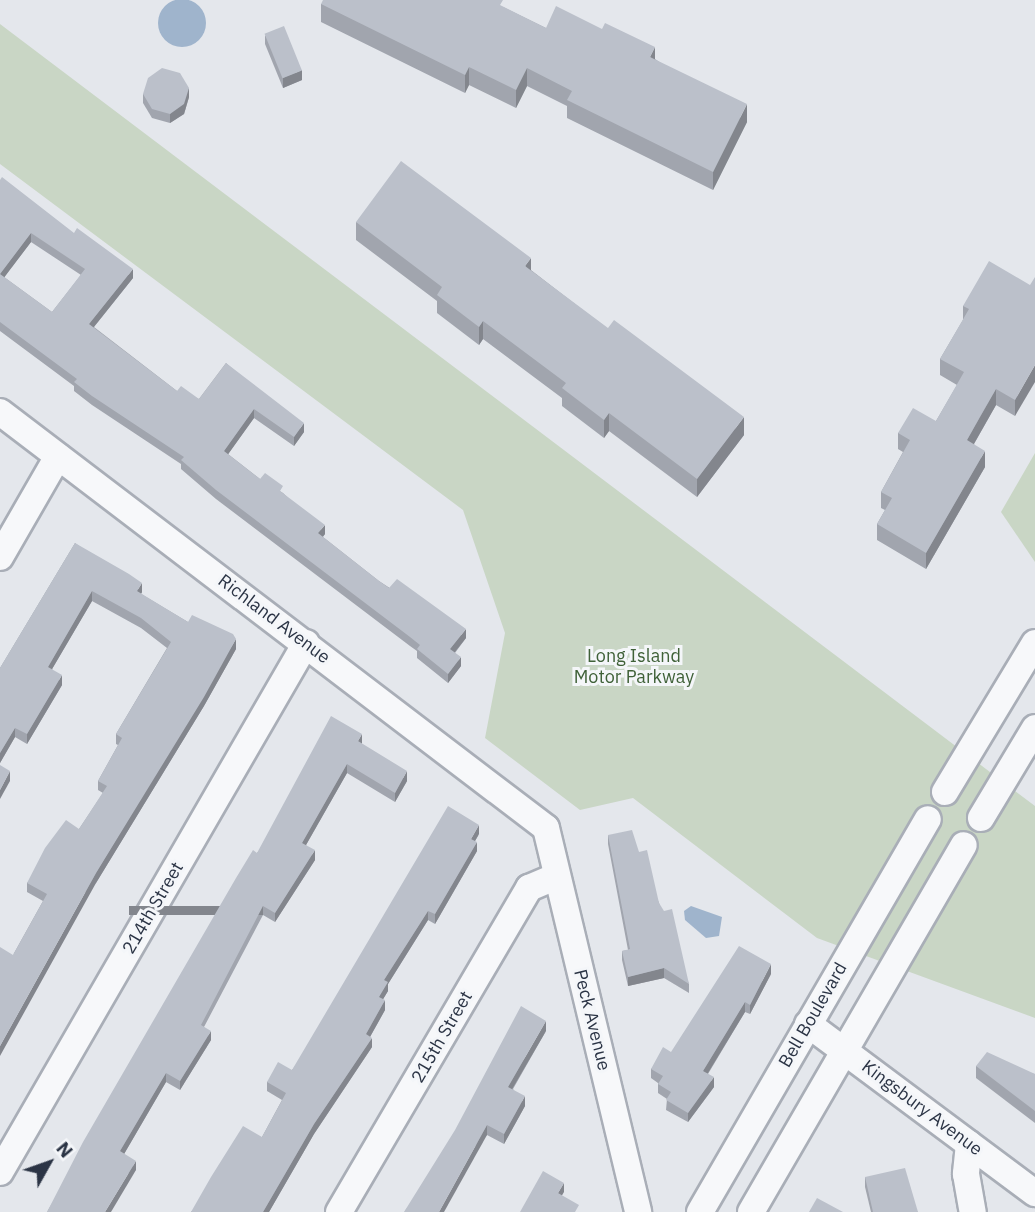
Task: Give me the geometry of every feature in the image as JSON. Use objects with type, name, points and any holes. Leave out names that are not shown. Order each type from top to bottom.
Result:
[{"type":"street","name":"Richland Avenue","points":[[0,412],[546,828]]},
{"type":"street","points":[[0,557],[58,456]]},
{"type":"street","name":"214th Street","points":[[0,1172],[306,643]]},
{"type":"street","points":[[945,792],[1035,643]]},
{"type":"street","points":[[981,818],[1035,728]]},
{"type":"street","name":"Bell Boulevard","points":[[700,1212],[928,819]]},
{"type":"street","name":"Peck Avenue","points":[[546,828],[638,1212]]},
{"type":"street","points":[[751,1212],[964,845]]},
{"type":"street","name":"215th Street","points":[[339,1212],[528,888],[557,876]]},
{"type":"street","name":"Kingsbury Avenue","points":[[808,1024],[1035,1193]]},
{"type":"street","points":[[969,1144],[966,1174],[973,1212]]},
{"type":"green space","name":"Long Island Motor Parkway","points":[[0,24],[1035,806],[1035,1018],[817,938],[633,798],[580,810],[485,738],[505,633],[463,510],[0,164]]},
{"type":"green space","points":[[1035,453],[1035,562],[1001,512]]},
{"type":"water","points":[[182,-1],[199,6],[206,23],[199,40],[182,47],[165,40],[158,23],[165,6]]},
{"type":"water","points":[[691,906],[722,917],[719,936],[706,938],[685,920],[684,911]]},
{"type":"building","points":[[323,0],[503,0],[500,5],[546,28],[556,6],[602,29],[605,23],[655,47],[650,57],[747,104],[713,172],[567,100],[572,91],[527,68],[516,90],[469,67],[465,75],[321,4]]},
{"type":"building","points":[[284,26],[302,71],[283,78],[265,34]]},
{"type":"building","points":[[162,68],[180,73],[189,88],[184,104],[170,114],[152,109],[143,94],[148,78]]},
{"type":"building","points":[[401,161],[531,258],[525,266],[608,328],[614,320],[744,417],[697,479],[609,413],[604,420],[562,388],[566,383],[483,321],[479,327],[437,295],[442,287],[356,222]]},
{"type":"building","points":[[2,177],[74,233],[77,228],[133,269],[89,324],[177,391],[181,386],[199,399],[226,363],[304,423],[294,437],[254,409],[224,451],[260,479],[265,473],[283,486],[280,491],[325,525],[318,533],[379,581],[389,588],[397,579],[466,629],[450,649],[461,657],[448,674],[417,649],[420,645],[410,637],[216,490],[181,460],[184,457],[92,396],[74,382],[77,379],[0,322],[0,180]],"holes":[[[31,233],[85,269],[52,312],[0,274]]]},
{"type":"building","points":[[989,261],[1030,285],[1035,277],[1035,365],[1015,400],[996,389],[967,440],[985,451],[926,553],[877,524],[892,498],[881,492],[910,440],[898,433],[913,408],[936,421],[964,372],[940,359],[969,309],[963,306]]},
{"type":"building","points":[[75,543],[142,583],[137,591],[188,622],[192,615],[233,634],[236,639],[204,697],[96,873],[0,1046],[0,947],[13,955],[47,894],[27,883],[45,848],[66,820],[79,829],[107,786],[98,781],[122,738],[116,734],[171,642],[141,618],[92,591],[48,667],[62,675],[27,734],[15,728],[0,753],[0,668]]},
{"type":"building","points":[[331,716],[362,734],[358,741],[407,771],[395,793],[347,764],[302,843],[315,850],[275,913],[263,906],[201,1025],[211,1031],[180,1081],[166,1073],[120,1151],[136,1161],[105,1212],[47,1212],[83,1142],[236,878],[253,850],[257,853]]},
{"type":"building","points":[[0,765],[10,771],[0,790]]},
{"type":"building","points":[[448,806],[479,825],[471,839],[477,842],[435,914],[428,911],[384,980],[388,982],[379,997],[385,1000],[366,1034],[372,1038],[314,1124],[263,1212],[191,1212],[243,1126],[262,1137],[286,1093],[267,1082],[278,1062],[292,1070]]},
{"type":"building","points":[[632,830],[639,852],[647,850],[659,903],[664,911],[672,909],[689,984],[664,968],[628,977],[622,951],[630,949],[608,835]]},
{"type":"building","points":[[739,946],[771,964],[750,1005],[745,1002],[703,1071],[714,1077],[688,1113],[666,1100],[671,1092],[658,1084],[663,1076],[651,1069],[663,1047],[671,1052]]},
{"type":"building","points":[[521,1006],[546,1021],[508,1087],[525,1096],[504,1134],[487,1125],[439,1212],[404,1212],[455,1130]]},
{"type":"building","points":[[987,1052],[1035,1074],[1035,1111],[976,1066]]},
{"type":"building","points":[[905,1168],[918,1212],[873,1212],[865,1177]]},
{"type":"building","points":[[543,1171],[564,1183],[558,1193],[579,1205],[575,1212],[520,1212]]},
{"type":"building","points":[[817,1198],[843,1212],[809,1212]]}]
